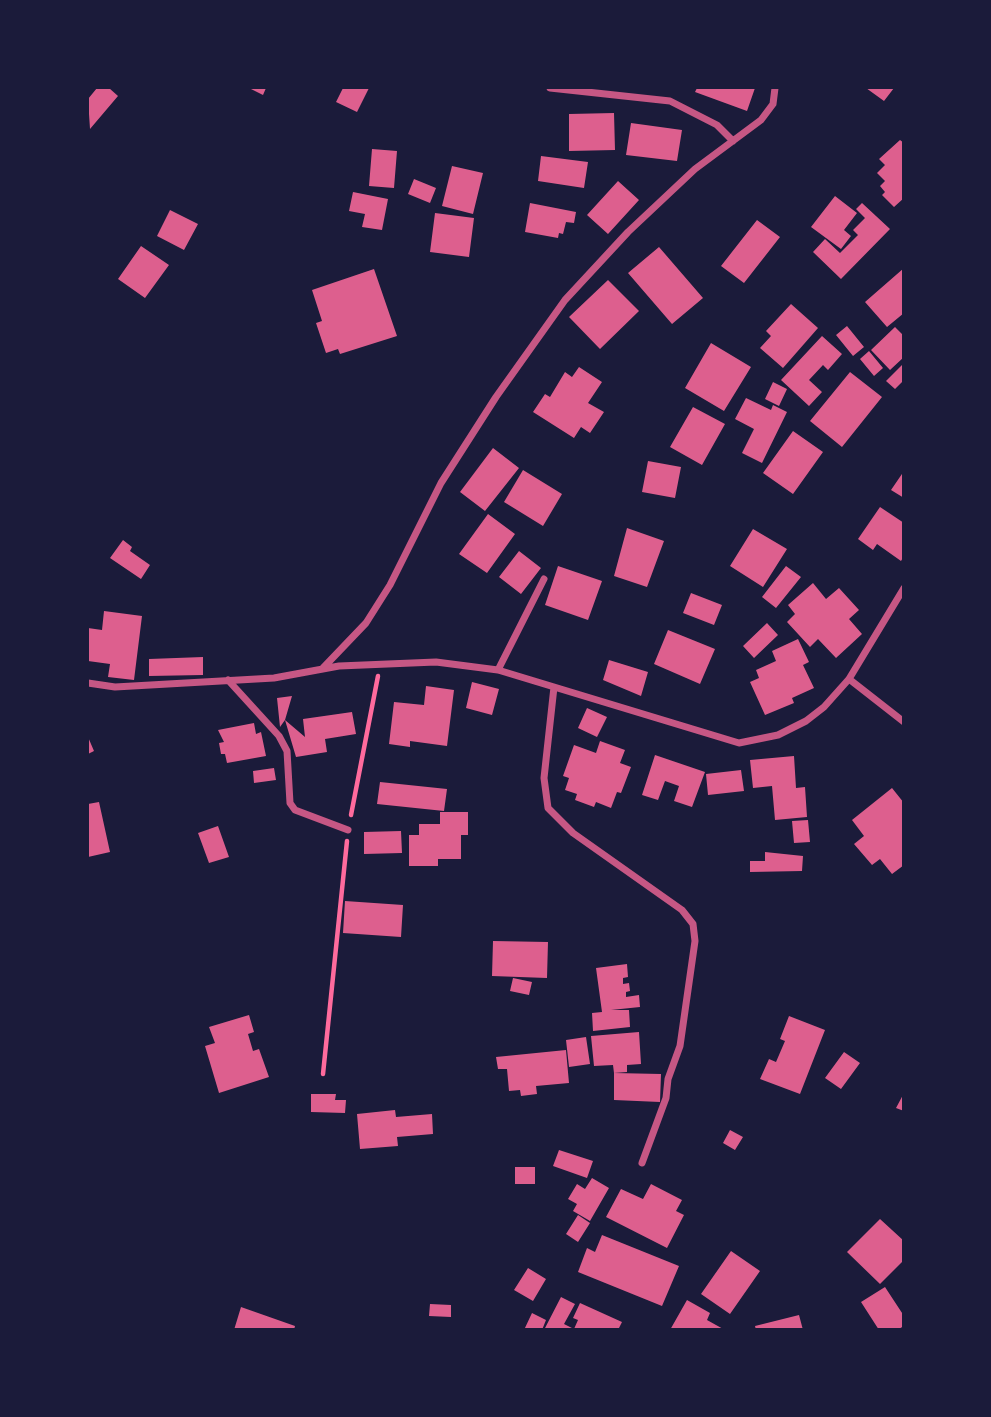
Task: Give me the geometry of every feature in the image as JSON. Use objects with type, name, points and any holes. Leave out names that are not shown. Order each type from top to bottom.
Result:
[{"type":"street","points":[[550,88],[670,101],[716,125],[733,141]]},
{"type":"street","points":[[323,669],[366,623],[390,585],[441,483],[503,387],[565,300],[628,232],[695,169],[761,120],[774,104],[775,88]]},
{"type":"street","points":[[498,670],[544,579]]},
{"type":"street","points":[[88,683],[115,687],[274,678],[381,662],[436,662],[498,670],[739,743],[778,735],[806,721],[824,707],[849,679],[904,589]]},
{"type":"street","points":[[849,679],[904,722]]},
{"type":"street","points":[[228,680],[279,736],[287,751],[290,803],[295,810],[348,830]]},
{"type":"street","points":[[554,687],[544,778],[548,808],[573,833],[682,911],[693,924],[695,941],[680,1046],[668,1079],[666,1098],[642,1163]]},
{"type":"path","points":[[323,1074],[348,830],[381,662]]},
{"type":"building","points":[[97,88],[109,88],[118,96],[90,129],[88,99]]},
{"type":"building","points":[[249,88],[266,88],[263,95]]},
{"type":"building","points":[[343,88],[369,88],[357,112],[336,102]]},
{"type":"building","points":[[697,88],[755,88],[747,111],[695,92]]},
{"type":"building","points":[[866,88],[894,88],[884,101]]},
{"type":"building","points":[[614,113],[615,150],[569,151],[569,114]]},
{"type":"building","points":[[631,123],[682,130],[677,161],[626,155]]},
{"type":"building","points":[[900,140],[904,143],[904,198],[894,207],[882,195],[885,192],[880,186],[885,181],[877,173],[885,165],[879,159]]},
{"type":"building","points":[[372,149],[397,151],[394,188],[369,186]]},
{"type":"building","points":[[541,156],[588,162],[584,188],[538,181]]},
{"type":"building","points":[[452,166],[483,173],[473,214],[442,206]]},
{"type":"building","points":[[414,179],[436,188],[430,203],[408,194]]},
{"type":"building","points":[[618,181],[639,200],[608,234],[587,215]]},
{"type":"building","points":[[353,192],[388,199],[382,230],[362,227],[365,214],[349,211]]},
{"type":"building","points":[[835,196],[857,213],[844,230],[851,236],[841,249],[811,227]]},
{"type":"building","points":[[530,203],[576,212],[574,223],[566,222],[563,234],[559,233],[558,238],[525,232]]},
{"type":"building","points":[[862,203],[890,229],[841,279],[813,252],[825,239],[840,253],[858,235],[853,230],[865,218],[856,209]]},
{"type":"building","points":[[170,210],[198,224],[184,250],[157,236]]},
{"type":"building","points":[[435,213],[474,218],[469,257],[430,252]]},
{"type":"building","points":[[757,220],[780,237],[744,283],[721,266]]},
{"type":"building","points":[[141,246],[169,265],[145,298],[118,279]]},
{"type":"building","points":[[659,247],[703,298],[672,324],[628,273]]},
{"type":"building","points":[[904,268],[904,313],[887,327],[865,302]]},
{"type":"building","points":[[374,269],[397,336],[340,354],[338,349],[326,353],[316,323],[322,321],[312,290]]},
{"type":"building","points":[[608,280],[639,311],[600,349],[569,317]]},
{"type":"building","points":[[791,304],[818,328],[783,368],[760,348],[771,336],[766,331]]},
{"type":"building","points":[[847,326],[864,347],[853,356],[836,335]]},
{"type":"building","points":[[895,327],[904,336],[904,357],[890,370],[871,350]]},
{"type":"building","points":[[822,336],[842,354],[828,370],[823,365],[809,380],[822,392],[809,406],[781,380]]},
{"type":"building","points":[[711,343],[751,367],[724,411],[685,388]]},
{"type":"building","points":[[869,351],[883,368],[874,376],[860,359]]},
{"type":"building","points":[[904,363],[904,380],[895,389],[886,381]]},
{"type":"building","points":[[579,367],[602,382],[588,403],[604,412],[590,433],[581,427],[574,438],[533,412],[545,394],[550,397],[565,372],[572,377]]},
{"type":"building","points":[[850,372],[882,397],[842,447],[810,421]]},
{"type":"building","points":[[773,382],[787,389],[779,406],[765,399]]},
{"type":"building","points":[[746,398],[771,410],[773,405],[787,412],[762,463],[742,453],[754,429],[735,419]]},
{"type":"building","points":[[693,407],[725,424],[702,465],[670,447]]},
{"type":"building","points":[[793,431],[823,452],[793,494],[763,473]]},
{"type":"building","points":[[493,448],[519,468],[485,511],[460,492]]},
{"type":"building","points":[[648,461],[681,467],[675,498],[642,492]]},
{"type":"building","points":[[523,470],[562,494],[543,526],[504,502]]},
{"type":"building","points":[[904,471],[904,498],[891,490]]},
{"type":"building","points":[[880,507],[904,523],[904,556],[901,561],[877,544],[873,550],[858,539]]},
{"type":"building","points":[[488,514],[515,534],[487,573],[459,554]]},
{"type":"building","points":[[627,528],[664,541],[647,587],[614,576]]},
{"type":"building","points":[[753,529],[787,549],[763,587],[730,566]]},
{"type":"building","points":[[123,540],[132,547],[130,551],[150,565],[141,579],[110,558]]},
{"type":"building","points":[[519,551],[541,568],[521,594],[499,577]]},
{"type":"building","points":[[558,566],[602,581],[588,620],[545,605]]},
{"type":"building","points":[[786,566],[801,577],[776,608],[762,597]]},
{"type":"building","points":[[813,583],[826,599],[839,588],[859,610],[849,619],[862,634],[836,658],[818,639],[810,647],[787,622],[795,614],[788,605]]},
{"type":"building","points":[[691,593],[722,605],[714,625],[683,613]]},
{"type":"building","points":[[104,611],[142,616],[134,680],[108,677],[110,664],[88,661],[88,628],[102,630]]},
{"type":"building","points":[[767,623],[778,635],[754,658],[743,646]]},
{"type":"building","points":[[668,630],[715,649],[700,684],[654,664]]},
{"type":"building","points":[[798,639],[809,662],[803,665],[814,688],[792,698],[794,703],[765,715],[750,682],[759,678],[756,670],[776,661],[772,651]]},
{"type":"building","points":[[203,657],[203,675],[149,676],[149,659]]},
{"type":"building","points":[[609,660],[648,672],[641,696],[603,680]]},
{"type":"building","points":[[472,682],[499,689],[492,715],[466,708]]},
{"type":"building","points":[[426,686],[454,690],[447,746],[410,741],[410,747],[389,744],[394,702],[424,705]]},
{"type":"building","points":[[292,696],[285,720],[280,727],[277,698]]},
{"type":"building","points":[[587,708],[607,717],[597,737],[578,728]]},
{"type":"building","points":[[352,712],[356,734],[325,739],[327,752],[296,757],[285,720],[305,737],[303,719]]},
{"type":"building","points":[[254,723],[256,734],[261,732],[266,756],[227,763],[225,754],[221,754],[219,743],[224,742],[218,730]]},
{"type":"building","points":[[88,737],[94,751],[88,754]]},
{"type":"building","points":[[600,741],[625,750],[620,763],[631,767],[621,793],[617,792],[611,808],[596,802],[594,807],[575,800],[577,794],[565,790],[569,778],[563,776],[574,745],[596,753]]},
{"type":"building","points":[[655,755],[705,772],[692,807],[674,801],[679,786],[665,781],[658,800],[642,795]]},
{"type":"building","points":[[794,756],[796,788],[805,787],[807,817],[775,820],[772,786],[753,788],[750,760]]},
{"type":"building","points":[[274,768],[276,780],[254,783],[253,771]]},
{"type":"building","points":[[741,770],[744,791],[708,795],[706,774]]},
{"type":"building","points":[[380,782],[447,789],[444,811],[377,804]]},
{"type":"building","points":[[892,788],[904,803],[904,865],[892,874],[880,859],[872,865],[854,844],[864,836],[852,820]]},
{"type":"building","points":[[99,802],[110,852],[88,857],[88,804]]},
{"type":"building","points":[[440,812],[468,812],[468,835],[461,835],[461,859],[438,859],[438,866],[409,866],[409,835],[419,835],[419,824],[440,824]]},
{"type":"building","points":[[808,820],[810,842],[794,843],[792,821]]},
{"type":"building","points":[[218,826],[229,857],[209,863],[198,833]]},
{"type":"building","points":[[401,831],[402,853],[364,854],[364,832]]},
{"type":"building","points":[[765,852],[803,856],[802,871],[750,872],[750,861],[765,861]]},
{"type":"building","points":[[345,901],[403,905],[401,937],[343,933]]},
{"type":"building","points":[[493,941],[548,942],[547,978],[492,976]]},
{"type":"building","points":[[627,964],[628,977],[623,978],[623,984],[629,983],[630,991],[626,992],[626,997],[639,995],[640,1007],[611,1010],[629,1010],[630,1027],[593,1031],[592,1013],[602,1012],[596,968]]},
{"type":"building","points":[[513,978],[532,982],[529,995],[510,991]]},
{"type":"building","points":[[249,1015],[254,1032],[248,1034],[253,1051],[259,1049],[269,1077],[219,1093],[205,1046],[215,1043],[209,1027]]},
{"type":"building","points":[[789,1016],[825,1030],[800,1094],[760,1079],[769,1059],[776,1062],[785,1041],[780,1039]]},
{"type":"building","points":[[639,1032],[641,1064],[627,1065],[627,1072],[614,1073],[613,1065],[594,1066],[591,1036]]},
{"type":"building","points":[[586,1037],[590,1064],[569,1067],[566,1040]]},
{"type":"building","points":[[566,1050],[569,1083],[536,1086],[537,1094],[521,1096],[520,1090],[509,1091],[507,1069],[498,1069],[496,1057]]},
{"type":"building","points":[[844,1052],[860,1063],[841,1089],[825,1078]]},
{"type":"building","points":[[614,1073],[661,1074],[660,1102],[614,1100]]},
{"type":"building","points":[[904,1093],[904,1111],[896,1108]]},
{"type":"building","points":[[311,1094],[336,1094],[335,1100],[346,1100],[345,1113],[311,1112]]},
{"type":"building","points":[[395,1110],[396,1117],[432,1114],[433,1134],[397,1137],[398,1146],[360,1149],[357,1114]]},
{"type":"building","points":[[730,1130],[743,1137],[735,1150],[723,1143]]},
{"type":"building","points":[[559,1150],[593,1161],[587,1178],[553,1166]]},
{"type":"building","points":[[515,1167],[535,1167],[535,1184],[515,1184]]},
{"type":"building","points":[[592,1178],[609,1188],[590,1221],[573,1211],[577,1204],[568,1199],[577,1184],[585,1189]]},
{"type":"building","points":[[651,1184],[682,1200],[676,1211],[684,1215],[667,1248],[606,1217],[621,1189],[643,1199]]},
{"type":"building","points":[[578,1215],[590,1223],[578,1242],[566,1234]]},
{"type":"building","points":[[880,1219],[904,1241],[904,1260],[880,1284],[847,1252]]},
{"type":"building","points":[[602,1235],[679,1266],[662,1306],[578,1272],[587,1248],[595,1252]]},
{"type":"building","points":[[731,1251],[760,1271],[730,1314],[701,1294]]},
{"type":"building","points":[[528,1268],[546,1279],[533,1301],[514,1290]]},
{"type":"building","points":[[885,1287],[904,1316],[904,1326],[897,1330],[879,1330],[861,1302]]},
{"type":"building","points":[[561,1297],[575,1304],[564,1324],[574,1329],[578,1320],[573,1318],[580,1303],[622,1322],[618,1330],[544,1330]]},
{"type":"building","points":[[687,1300],[710,1313],[707,1320],[725,1330],[670,1330]]},
{"type":"building","points":[[430,1304],[451,1305],[451,1317],[429,1316]]},
{"type":"building","points":[[241,1307],[295,1326],[294,1330],[234,1330]]},
{"type":"building","points":[[532,1313],[546,1320],[542,1330],[524,1330]]},
{"type":"building","points":[[799,1315],[803,1330],[756,1330],[755,1326]]}]
